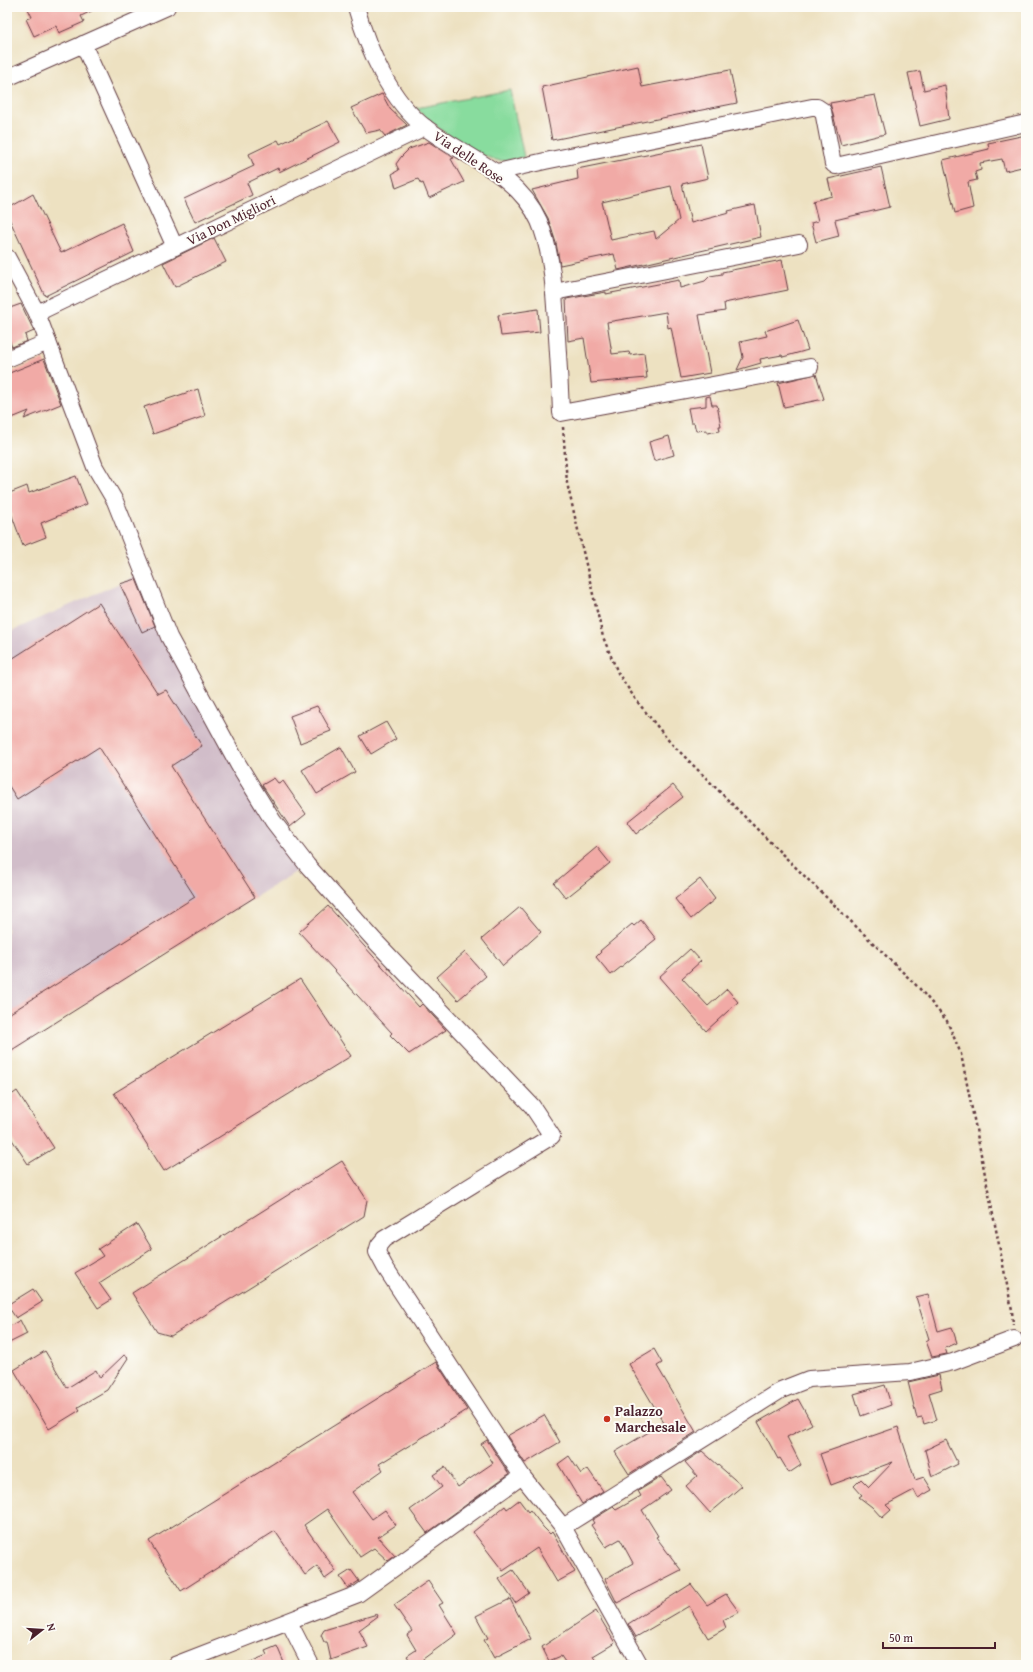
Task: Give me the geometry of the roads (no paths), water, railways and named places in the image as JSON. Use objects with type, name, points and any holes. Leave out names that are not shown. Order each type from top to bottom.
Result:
[{"type":"street","points":[[7,78],[167,7]]},
{"type":"street","name":"Via delle Rose","points":[[356,7],[375,61],[387,83],[401,103],[425,128],[497,172],[523,196],[539,221],[548,253],[554,292],[561,413],[810,367]]},
{"type":"street","points":[[83,44],[175,247]]},
{"type":"street","points":[[497,172],[552,159],[812,107],[817,107],[823,111],[833,164],[836,166],[1026,123]]},
{"type":"street","name":"Via Don Migliori","points":[[37,313],[425,128]]},
{"type":"street","points":[[554,292],[799,244]]},
{"type":"street","points":[[7,257],[37,313],[95,467],[115,501],[169,638],[238,764],[273,821],[307,865],[375,941],[532,1106],[552,1136],[384,1239],[379,1245],[377,1252],[385,1267],[522,1476],[563,1527],[640,1665]]},
{"type":"street","points":[[7,359],[48,342]]},
{"type":"street","points":[[563,1527],[781,1390],[809,1379],[910,1372],[953,1362],[1014,1339]]},
{"type":"street","points":[[175,1665],[358,1594],[522,1476]]},
{"type":"street","points":[[289,1622],[311,1665]]},
{"type":"place","name":"Palazzo Marchesale","points":[[607,1419]]}]
